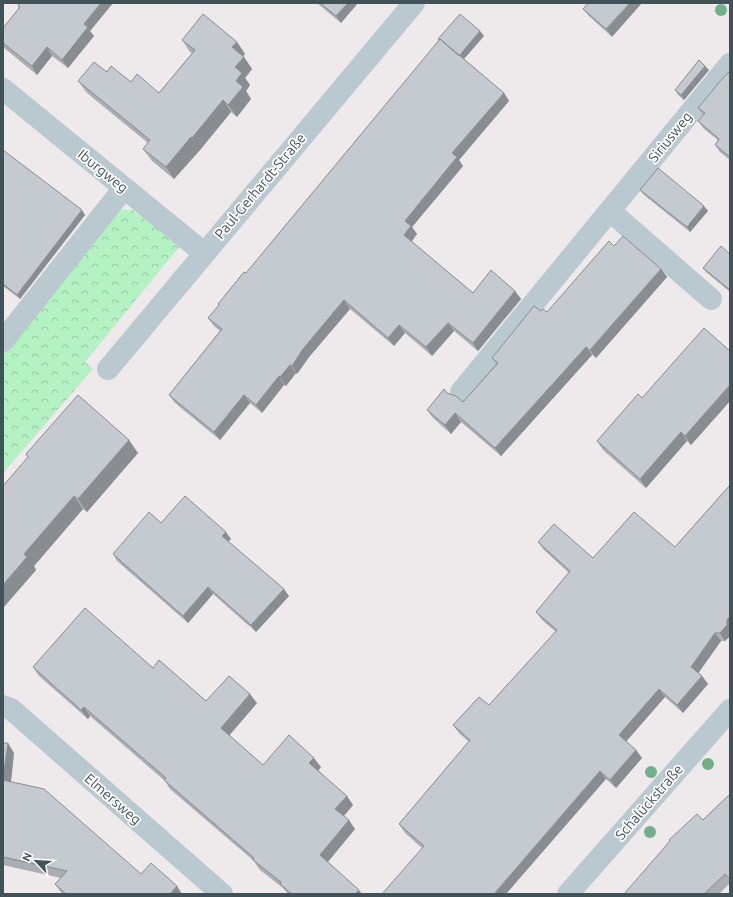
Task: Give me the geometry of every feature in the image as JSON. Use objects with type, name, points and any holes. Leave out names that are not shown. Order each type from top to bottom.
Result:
[{"type":"street","name":"Paul-Gerhardt-Straße","points":[[108,369],[414,3]]},
{"type":"street","name":"Siriusweg","points":[[461,392],[730,64]]},
{"type":"street","name":"Iburgweg","points":[[3,89],[204,253]]},
{"type":"street","points":[[3,341],[124,188]]},
{"type":"street","points":[[610,211],[711,299]]},
{"type":"street","name":"Elmersweg","points":[[3,706],[11,709],[222,894]]},
{"type":"street","name":"Schalückstraße","points":[[568,894],[730,710]]},
{"type":"green space","points":[[115,210],[133,210],[180,246],[85,362],[93,369],[3,473],[3,355]]},
{"type":"building","points":[[20,3],[101,3],[84,24],[88,27],[62,60],[47,47],[32,66],[3,43],[3,28],[20,7],[18,6]]},
{"type":"building","points":[[320,3],[348,3],[336,16]]},
{"type":"building","points":[[588,3],[630,3],[606,29],[583,9]]},
{"type":"building","points":[[203,14],[237,42],[232,47],[244,57],[235,67],[242,73],[236,81],[243,87],[228,105],[223,100],[166,167],[143,149],[150,140],[78,81],[94,62],[107,72],[111,66],[131,82],[137,74],[159,93],[195,50],[182,40]]},
{"type":"building","points":[[460,14],[480,31],[459,56],[440,39],[438,39]]},
{"type":"building","points":[[440,39],[504,93],[452,153],[457,157],[405,221],[411,226],[404,235],[473,293],[491,270],[515,291],[473,343],[448,323],[426,347],[399,325],[388,338],[344,300],[303,349],[292,366],[290,365],[280,377],[279,376],[256,405],[244,395],[214,432],[169,395],[222,329],[208,318],[244,272],[246,273]]},
{"type":"building","points":[[699,60],[705,66],[681,95],[675,90]]},
{"type":"building","points":[[730,71],[730,157],[715,145],[719,139],[698,121],[705,113],[698,108]]},
{"type":"building","points":[[3,150],[82,210],[17,295],[3,284]]},
{"type":"building","points":[[658,168],[704,206],[687,227],[640,190]]},
{"type":"building","points":[[623,236],[661,269],[590,350],[586,347],[495,448],[455,413],[445,425],[427,410],[444,389],[447,393],[456,396],[463,402],[498,363],[492,358],[534,306],[541,311],[543,309],[547,312],[609,241],[614,246]]},
{"type":"building","points":[[721,246],[730,254],[730,290],[703,268]]},
{"type":"building","points":[[704,328],[730,351],[730,385],[685,436],[681,432],[640,479],[597,441],[638,394],[642,398]]},
{"type":"building","points":[[78,395],[129,440],[78,499],[74,496],[24,554],[27,557],[3,585],[3,486],[28,457],[26,454]]},
{"type":"building","points":[[730,485],[730,616],[727,620],[727,625],[720,633],[715,633],[691,667],[702,676],[677,705],[659,689],[619,735],[636,750],[610,780],[600,771],[494,894],[382,894],[424,846],[399,824],[470,740],[453,725],[479,697],[489,705],[557,630],[536,612],[570,571],[538,542],[554,524],[593,558],[634,512],[675,547]]},
{"type":"building","points":[[185,496],[226,532],[222,536],[284,589],[251,625],[208,587],[183,616],[113,554],[149,512],[161,523]]},
{"type":"building","points":[[85,608],[153,668],[159,660],[206,701],[229,676],[250,694],[221,728],[263,765],[289,735],[314,758],[309,763],[347,796],[335,809],[349,820],[320,855],[359,890],[355,894],[292,894],[280,884],[281,882],[253,860],[254,858],[164,780],[166,778],[84,707],[81,710],[33,667]]},
{"type":"building","points":[[3,743],[8,743],[3,779]]},
{"type":"building","points":[[3,780],[44,789],[141,874],[151,863],[177,886],[170,894],[66,894],[55,884],[67,871],[3,857]]},
{"type":"building","points":[[730,794],[729,878],[725,874],[704,894],[624,894],[670,841],[669,840],[697,814],[703,820]]}]
